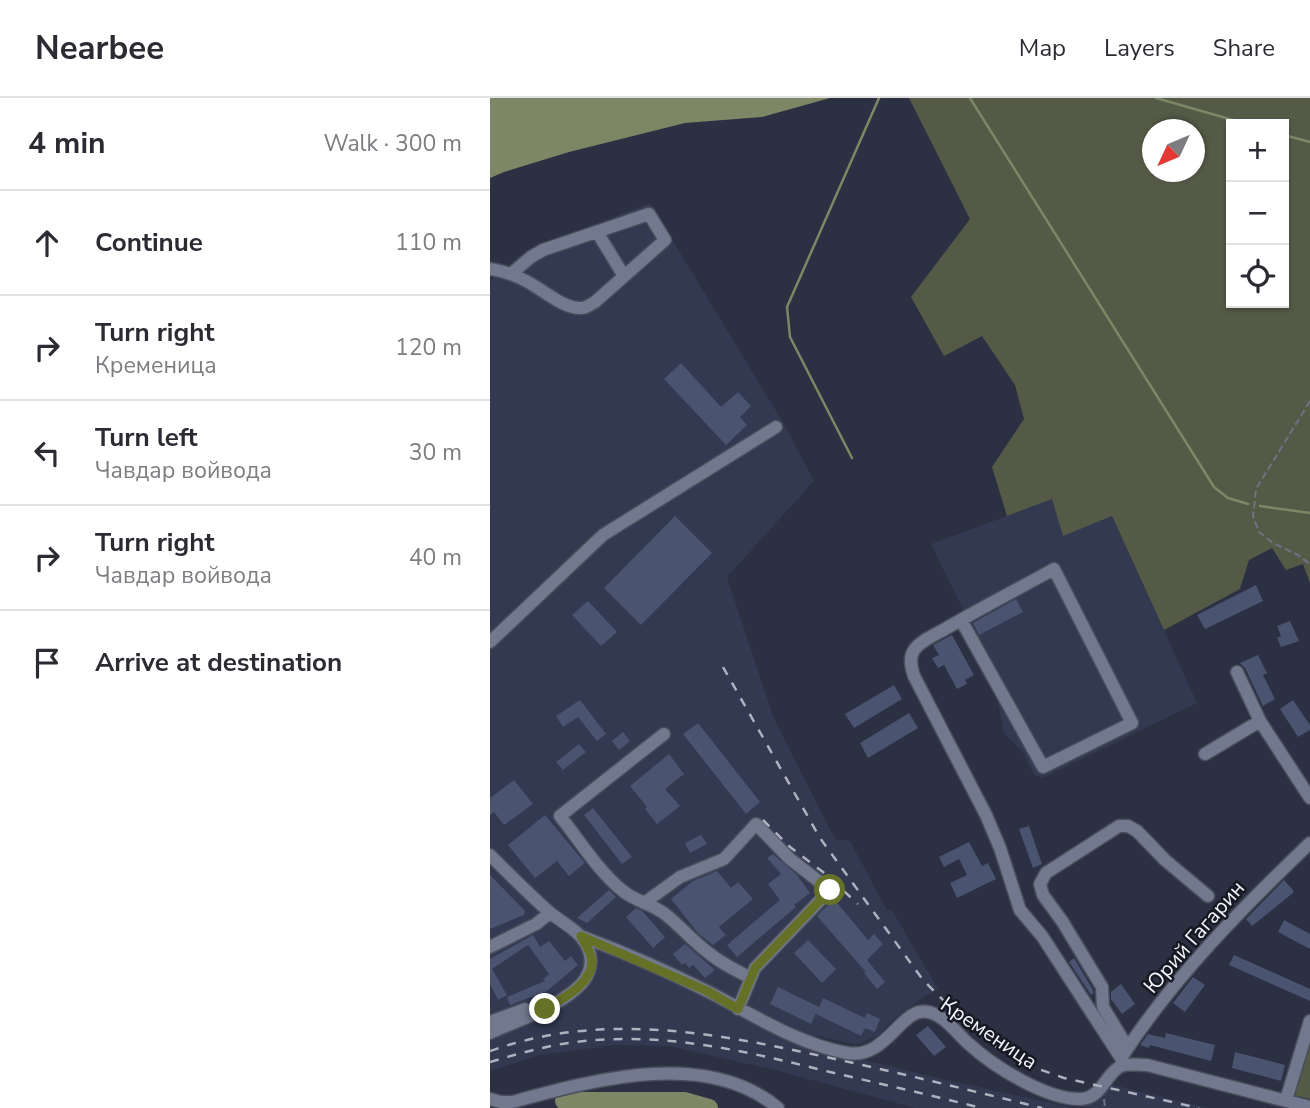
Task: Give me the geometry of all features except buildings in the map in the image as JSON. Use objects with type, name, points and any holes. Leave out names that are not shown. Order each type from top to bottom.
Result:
[{"type":"street","points":[[490,268],[527,281],[568,306],[585,308],[665,240],[649,214],[543,250],[511,274]]},
{"type":"street","points":[[597,232],[624,276]]},
{"type":"street","points":[[490,642],[603,535],[776,427]]},
{"type":"street","points":[[961,620],[1043,768],[1132,723],[1055,569],[961,620],[923,641],[915,648],[912,656],[914,676],[986,815],[1020,910],[1042,936],[1121,1062]]},
{"type":"street","points":[[1237,671],[1260,721],[1310,798]]},
{"type":"street","points":[[1205,754],[1260,721]]},
{"type":"street","points":[[664,734],[560,816],[603,871],[620,888],[631,897],[666,915],[715,958],[751,978]]},
{"type":"street","points":[[643,903],[680,877],[724,859],[757,824],[790,859],[830,890],[755,968],[738,1009]]},
{"type":"street","points":[[1121,1062],[1123,1040],[1103,1007],[1102,987],[1062,920],[1043,895],[1040,884],[1046,873],[1119,826],[1128,826],[1137,831],[1208,896]]},
{"type":"street","name":"Юрий Гагарин","points":[[1121,1062],[1154,1012],[1229,923],[1310,843]]},
{"type":"street","name":"Кременица","points":[[490,855],[550,913],[581,936],[707,991],[738,1009],[824,1047],[850,1054],[865,1053],[877,1048],[907,1018],[926,1011],[945,1021],[968,1044],[1006,1071],[1035,1087],[1064,1097],[1091,1097],[1121,1062]]},
{"type":"street","points":[[490,947],[536,924],[550,913]]},
{"type":"street","points":[[490,1032],[545,1009],[577,988],[592,963],[589,950],[581,936]]},
{"type":"street","points":[[490,1022],[577,988]]},
{"type":"street","points":[[1286,1100],[1310,1021]]},
{"type":"street","points":[[1121,1062],[1147,1065],[1310,1107]]},
{"type":"street","points":[[490,1099],[512,1102],[592,1082],[681,1074],[715,1077],[734,1083],[750,1089],[777,1107]]},
{"type":"path","points":[[1310,401],[1256,489],[1253,516],[1259,532],[1310,564]]},
{"type":"shaded area","points":[[490,98],[830,98],[762,117],[685,123],[569,152],[490,178]]},
{"type":"shaded area","points":[[909,98],[1310,98],[1310,583],[1303,564],[1286,570],[1272,548],[1249,560],[1240,589],[1164,630],[1112,516],[1063,536],[1052,499],[1007,516],[992,467],[1024,419],[1015,385],[982,336],[944,356],[911,297],[970,219]]},
{"type":"shaded area","points":[[650,203],[784,424],[814,481],[727,577],[773,716],[835,839],[850,841],[887,910],[892,910],[938,989],[895,1018],[877,1036],[856,1045],[818,1036],[795,1043],[1073,1108],[915,1108],[771,1069],[669,1046],[615,1045],[540,1055],[490,1071],[490,281],[527,250]]},
{"type":"shaded area","points":[[1052,499],[1112,516],[1197,703],[1043,778],[1034,775],[1022,751],[1004,733],[996,693],[956,626],[968,620],[931,544]]},
{"type":"shaded area","points":[[1310,1040],[1310,1099],[1293,1095]]},
{"type":"shaded area","points":[[1110,1084],[1207,1108],[1084,1108],[1096,1102]]},
{"type":"waterway","points":[[852,458],[790,337],[787,307],[879,98]]},
{"type":"waterway","points":[[970,98],[1214,487],[1228,498],[1248,504]]},
{"type":"waterway","points":[[1156,98],[1230,119]]},
{"type":"waterway","points":[[1289,136],[1310,142]]},
{"type":"waterway","points":[[1260,506],[1310,513]]},
{"type":"waterway","points":[[564,1101],[684,1101],[709,1108]]},
{"type":"railway","points":[[723,667],[820,838],[923,980],[972,1029],[1002,1051],[1033,1067],[1064,1078],[1199,1108]]},
{"type":"railway","points":[[763,820],[790,847],[858,904]]},
{"type":"railway","points":[[490,1051],[576,1031],[663,1030],[749,1041],[1042,1108]]},
{"type":"railway","points":[[490,1062],[562,1044],[597,1040],[664,1040],[764,1056],[981,1108]]},
{"type":"route","points":[[545,1009],[577,988],[587,975],[592,963],[589,950],[581,936],[707,991],[738,1009],[755,968],[830,890]]}]
